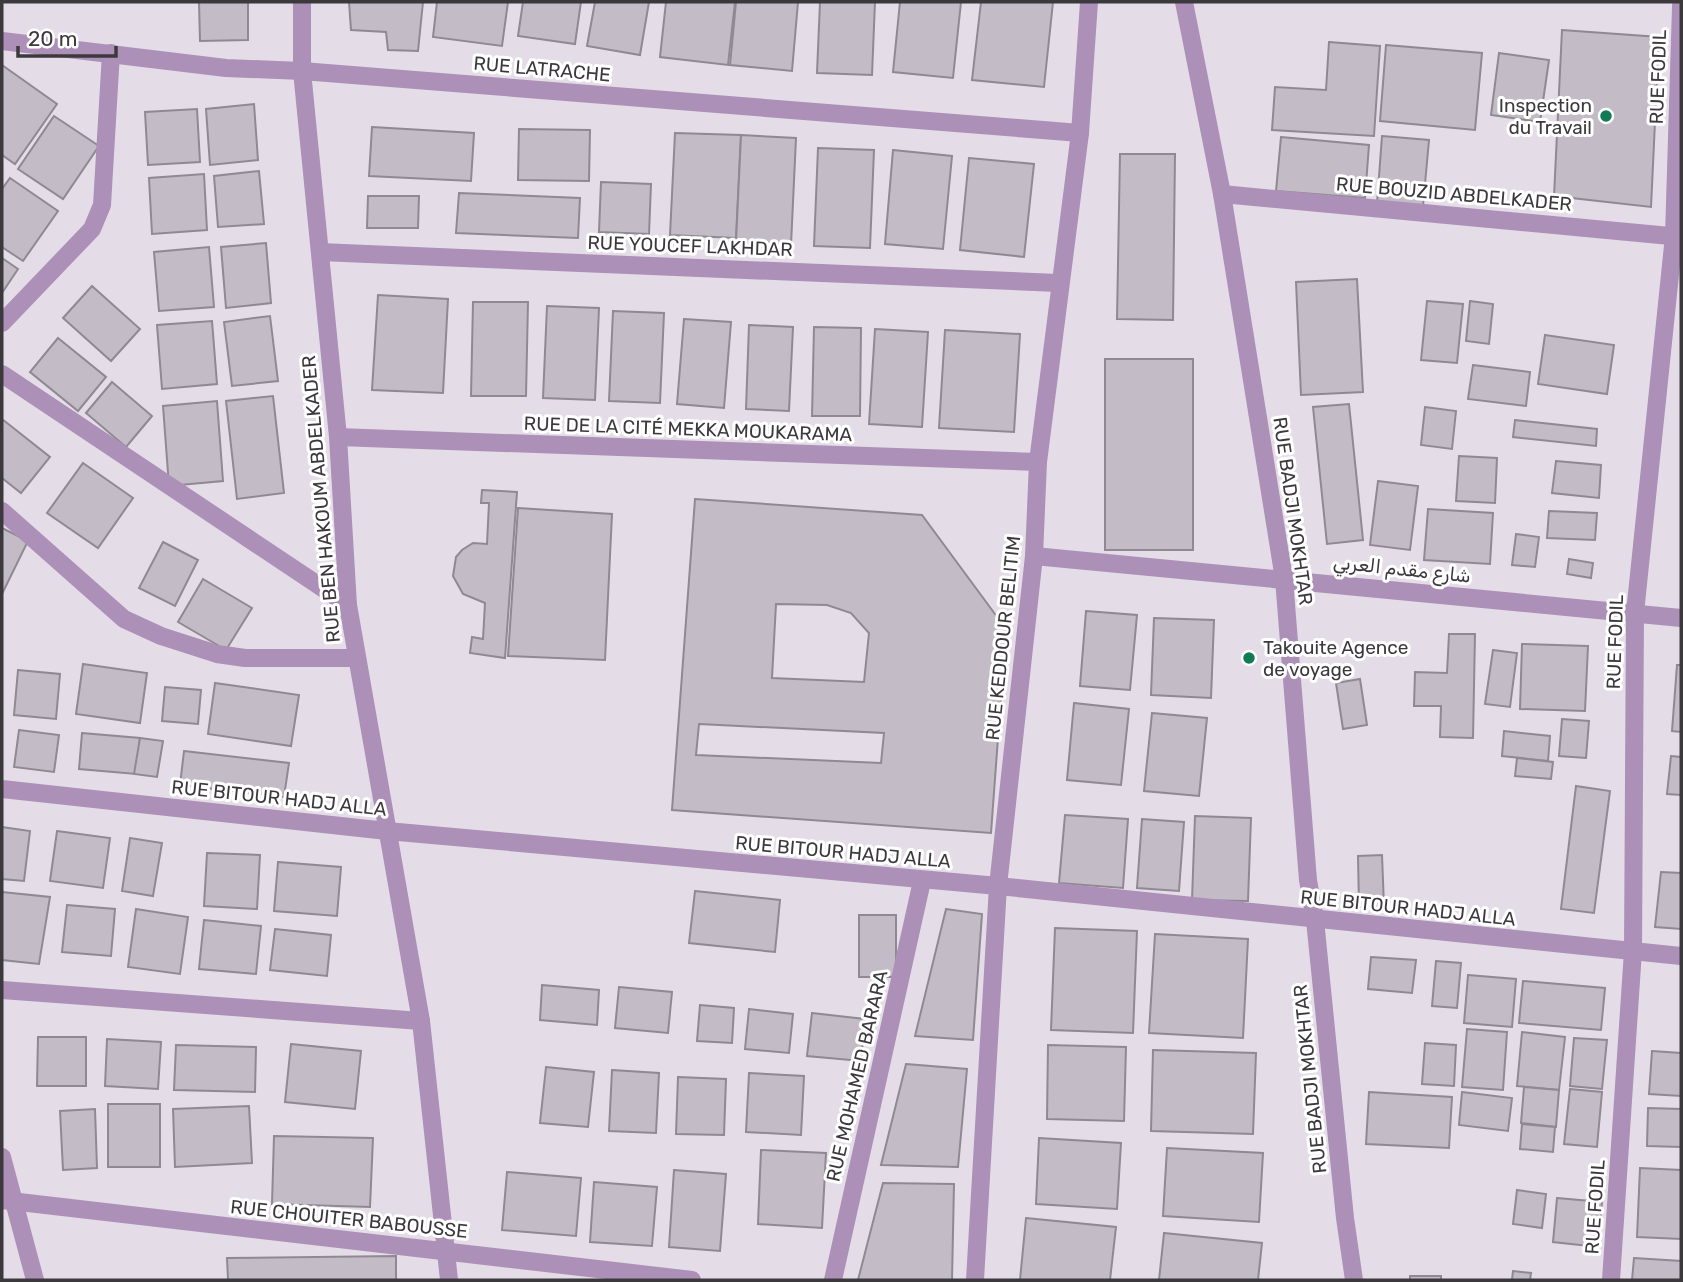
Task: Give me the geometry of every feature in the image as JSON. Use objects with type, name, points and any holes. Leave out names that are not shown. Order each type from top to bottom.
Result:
[{"type":"street","name":"RUE BEN HAKOUM ABDELKADER","points":[[302,2],[302,71],[338,437],[348,605],[421,1021],[449,1280]]},
{"type":"street","name":"RUE KEDDOUR BELITIM","points":[[975,1280],[998,886],[1034,556],[1038,462],[1058,283],[1080,133],[1089,2]]},
{"type":"street","name":"RUE BADJI MOKHTAR","points":[[1184,2],[1222,194],[1284,579],[1307,880],[1315,920],[1345,1218],[1354,1280]]},
{"type":"street","name":"RUE FODIL","points":[[1611,1280],[1633,951],[1635,613],[1678,237],[1681,6]]},
{"type":"street","name":"RUE LATRACHE","points":[[2,41],[226,68],[302,71],[1080,133]]},
{"type":"street","points":[[2,323],[92,229],[102,205],[111,53]]},
{"type":"street","name":"RUE BOUZID ABDELKADER","points":[[1222,194],[1678,237]]},
{"type":"street","name":"RUE YOUCEF LAKHDAR","points":[[320,252],[1058,283]]},
{"type":"street","points":[[2,374],[348,605]]},
{"type":"street","name":"RUE DE LA CITÉ MEKKA MOUKARAMA","points":[[338,437],[1038,462]]},
{"type":"street","points":[[2,511],[124,619],[161,636],[217,654],[245,658],[357,658]]},
{"type":"street","name":"شارع مقدم العربي","points":[[1034,556],[1681,618]]},
{"type":"street","name":"RUE BITOUR HADJ ALLA","points":[[2,789],[387,831],[998,886],[1681,956]]},
{"type":"street","name":"RUE MOHAMED BARARA","points":[[833,1280],[922,881]]},
{"type":"street","points":[[2,990],[421,1021]]},
{"type":"street","points":[[2,1157],[7,1201],[35,1280]]},
{"type":"street","name":"RUE CHOUITER BABOUSSE","points":[[7,1201],[692,1280]]},
{"type":"building","points":[[199,2],[248,2],[248,40],[200,41]]},
{"type":"building","points":[[349,2],[423,2],[418,51],[388,50],[386,32],[351,30]]},
{"type":"building","points":[[437,2],[508,2],[502,46],[433,37]]},
{"type":"building","points":[[523,2],[581,2],[575,44],[518,36]]},
{"type":"building","points":[[595,2],[649,2],[640,55],[587,46]]},
{"type":"building","points":[[666,2],[735,2],[728,65],[660,57]]},
{"type":"building","points":[[736,2],[798,2],[792,71],[730,65]]},
{"type":"building","points":[[820,2],[875,2],[872,75],[817,73]]},
{"type":"building","points":[[900,2],[961,2],[953,78],[893,72]]},
{"type":"building","points":[[981,2],[1053,2],[1044,87],[972,80]]},
{"type":"building","name":"Inspection du Travail","points":[[1562,30],[1659,37],[1651,207],[1554,196]]},
{"type":"building","points":[[1329,42],[1380,46],[1374,136],[1272,130],[1275,87],[1326,90]]},
{"type":"building","points":[[1386,45],[1482,53],[1475,130],[1380,121]]},
{"type":"building","points":[[1499,53],[1549,60],[1540,122],[1491,115]]},
{"type":"building","points":[[2,65],[57,104],[15,164],[2,155]]},
{"type":"building","points":[[254,104],[258,160],[210,165],[206,109]]},
{"type":"building","points":[[197,109],[200,162],[148,165],[145,112]]},
{"type":"building","points":[[54,116],[99,146],[63,199],[18,169]]},
{"type":"building","points":[[372,127],[474,133],[471,181],[369,176]]},
{"type":"building","points":[[519,129],[590,130],[589,181],[518,180]]},
{"type":"building","points":[[675,133],[741,135],[736,238],[670,235]]},
{"type":"building","points":[[741,135],[796,138],[791,245],[736,242]]},
{"type":"building","points":[[1382,136],[1429,140],[1423,206],[1377,203]]},
{"type":"building","points":[[1281,137],[1369,145],[1365,198],[1276,191]]},
{"type":"building","points":[[818,148],[874,150],[870,248],[814,246]]},
{"type":"building","points":[[893,150],[952,156],[943,249],[885,244]]},
{"type":"building","points":[[1120,154],[1175,154],[1173,320],[1117,319]]},
{"type":"building","points":[[969,158],[1034,164],[1024,257],[960,250]]},
{"type":"building","points":[[259,171],[264,224],[218,227],[214,176]]},
{"type":"building","points":[[204,174],[207,230],[152,234],[149,178]]},
{"type":"building","points":[[10,178],[58,211],[23,261],[2,247],[2,189]]},
{"type":"building","points":[[601,182],[651,184],[649,234],[599,232]]},
{"type":"building","points":[[459,193],[580,198],[578,238],[456,233]]},
{"type":"building","points":[[368,196],[419,196],[418,228],[367,228]]},
{"type":"building","points":[[266,243],[271,303],[226,308],[221,247]]},
{"type":"building","points":[[209,247],[214,307],[159,311],[154,252]]},
{"type":"building","points":[[2,258],[18,269],[2,293]]},
{"type":"building","points":[[1357,279],[1363,392],[1301,395],[1296,282]]},
{"type":"building","points":[[92,286],[140,329],[111,361],[63,318]]},
{"type":"building","points":[[378,295],[448,299],[443,393],[372,390]]},
{"type":"building","points":[[1427,301],[1463,304],[1457,363],[1421,360]]},
{"type":"building","points":[[1470,301],[1493,304],[1489,344],[1466,341]]},
{"type":"building","points":[[473,302],[528,302],[526,396],[471,396]]},
{"type":"building","points":[[547,306],[599,308],[595,400],[543,398]]},
{"type":"building","points":[[613,311],[664,313],[660,403],[609,401]]},
{"type":"building","points":[[270,316],[278,381],[232,386],[224,322]]},
{"type":"building","points":[[684,319],[731,322],[724,408],[677,404]]},
{"type":"building","points":[[212,321],[217,384],[162,389],[157,325]]},
{"type":"building","points":[[749,325],[793,327],[789,411],[746,409]]},
{"type":"building","points":[[814,327],[861,328],[860,416],[812,416]]},
{"type":"building","points":[[875,329],[928,332],[922,427],[869,424]]},
{"type":"building","points":[[945,330],[1020,334],[1014,432],[939,428]]},
{"type":"building","points":[[1545,335],[1614,345],[1607,394],[1538,384]]},
{"type":"building","points":[[58,338],[106,377],[78,411],[30,372]]},
{"type":"building","points":[[1105,359],[1193,359],[1193,550],[1105,550]]},
{"type":"building","points":[[1473,365],[1530,372],[1526,406],[1468,399]]},
{"type":"building","points":[[112,382],[152,416],[126,447],[86,413]]},
{"type":"building","points":[[273,396],[284,493],[237,499],[226,401]]},
{"type":"building","points":[[217,401],[223,481],[169,486],[163,406]]},
{"type":"building","points":[[1349,404],[1363,540],[1327,544],[1313,407]]},
{"type":"building","points":[[1425,407],[1456,411],[1452,449],[1421,445]]},
{"type":"building","points":[[2,419],[50,457],[21,493],[2,478]]},
{"type":"building","points":[[1515,420],[1597,429],[1596,446],[1513,437]]},
{"type":"building","points":[[1459,456],[1497,458],[1495,503],[1456,501]]},
{"type":"building","points":[[1556,461],[1601,465],[1599,498],[1552,493]]},
{"type":"building","points":[[83,463],[133,498],[98,548],[47,513]]},
{"type":"building","points":[[1378,481],[1418,486],[1410,550],[1370,545]]},
{"type":"building","points":[[482,490],[517,492],[505,658],[470,653],[472,637],[483,639],[485,603],[463,594],[453,576],[456,557],[462,550],[473,543],[487,544],[489,503],[481,503]]},
{"type":"building","points":[[695,499],[922,515],[1006,629],[991,833],[672,810]],"holes":[[[776,604],[827,605],[851,613],[869,633],[864,682],[772,678]],[[699,724],[884,733],[881,763],[696,755]]]},
{"type":"building","points":[[518,508],[612,514],[605,660],[508,656]]},
{"type":"building","points":[[1428,509],[1493,513],[1490,564],[1424,560]]},
{"type":"building","points":[[1549,511],[1597,513],[1595,540],[1547,538]]},
{"type":"building","points":[[2,528],[28,541],[2,594]]},
{"type":"building","points":[[1516,534],[1539,537],[1535,567],[1512,565]]},
{"type":"building","points":[[163,542],[198,560],[175,606],[139,588]]},
{"type":"building","points":[[1569,559],[1593,563],[1591,578],[1567,574]]},
{"type":"building","points":[[203,579],[252,608],[226,650],[178,622]]},
{"type":"building","points":[[1086,611],[1137,615],[1130,690],[1080,686]]},
{"type":"building","points":[[1154,618],[1214,620],[1211,698],[1151,695]]},
{"type":"building","points":[[1449,634],[1475,634],[1473,738],[1440,737],[1441,706],[1414,706],[1415,672],[1447,673]]},
{"type":"building","points":[[1522,644],[1588,646],[1585,711],[1520,709]]},
{"type":"building","points":[[1493,650],[1517,653],[1510,707],[1485,704]]},
{"type":"building","points":[[83,664],[147,673],[140,723],[76,714]]},
{"type":"building","points":[[1677,665],[1681,665],[1681,732],[1672,731]]},
{"type":"building","points":[[18,670],[60,674],[56,719],[14,715]]},
{"type":"building","points":[[1360,679],[1367,725],[1343,729],[1336,683]]},
{"type":"building","points":[[215,683],[299,695],[291,746],[208,734]]},
{"type":"building","points":[[165,687],[201,690],[198,724],[162,721]]},
{"type":"building","points":[[1074,703],[1129,709],[1121,785],[1067,780]]},
{"type":"building","points":[[1152,713],[1207,718],[1199,796],[1144,791]]},
{"type":"building","points":[[1562,719],[1589,721],[1586,758],[1559,756]]},
{"type":"building","points":[[19,730],[59,735],[54,772],[14,767]]},
{"type":"building","points":[[1504,731],[1550,736],[1548,761],[1502,756]]},
{"type":"building","points":[[82,733],[140,738],[136,774],[79,769]]},
{"type":"building","points":[[140,738],[163,741],[157,777],[134,774]]},
{"type":"building","points":[[184,751],[289,763],[284,797],[180,785]]},
{"type":"building","points":[[1671,756],[1681,757],[1681,795],[1667,794]]},
{"type":"building","points":[[1517,758],[1553,762],[1551,779],[1515,776]]},
{"type":"building","points":[[1576,786],[1610,791],[1594,913],[1561,909]]},
{"type":"building","points":[[1065,815],[1128,819],[1123,888],[1059,883]]},
{"type":"building","points":[[1195,816],[1251,818],[1248,901],[1192,900]]},
{"type":"building","points":[[1142,819],[1184,822],[1179,891],[1137,888]]},
{"type":"building","points":[[2,827],[30,831],[24,881],[2,879]]},
{"type":"building","points":[[57,831],[110,838],[103,888],[50,881]]},
{"type":"building","points":[[130,838],[162,843],[153,896],[122,891]]},
{"type":"building","points":[[207,853],[260,855],[257,909],[204,906]]},
{"type":"building","points":[[1382,855],[1384,906],[1359,907],[1358,856]]},
{"type":"building","points":[[278,862],[341,867],[337,916],[274,911]]},
{"type":"building","points":[[1661,872],[1681,873],[1681,929],[1655,927]]},
{"type":"building","points":[[695,891],[780,900],[775,952],[689,943]]},
{"type":"building","points":[[2,892],[50,897],[39,964],[2,960]]},
{"type":"building","points":[[67,905],[115,909],[111,956],[62,952]]},
{"type":"building","points":[[136,909],[188,917],[180,974],[128,967]]},
{"type":"building","points":[[946,909],[982,914],[973,1040],[915,1036]]},
{"type":"building","points":[[859,915],[896,915],[896,977],[859,977]]},
{"type":"building","points":[[204,920],[261,926],[256,974],[199,969]]},
{"type":"building","points":[[1055,928],[1137,931],[1133,1033],[1051,1030]]},
{"type":"building","points":[[275,929],[331,935],[327,976],[270,970]]},
{"type":"building","points":[[1155,934],[1248,939],[1243,1038],[1149,1033]]},
{"type":"building","points":[[1371,957],[1416,960],[1412,993],[1368,989]]},
{"type":"building","points":[[1436,961],[1461,963],[1457,1008],[1432,1006]]},
{"type":"building","points":[[1468,975],[1516,979],[1512,1027],[1464,1023]]},
{"type":"building","points":[[1523,981],[1605,988],[1601,1030],[1519,1023]]},
{"type":"building","points":[[542,985],[599,990],[597,1025],[540,1020]]},
{"type":"building","points":[[619,987],[672,992],[668,1033],[615,1028]]},
{"type":"building","points":[[700,1005],[734,1008],[732,1043],[697,1041]]},
{"type":"building","points":[[749,1009],[793,1014],[789,1053],[745,1049]]},
{"type":"building","points":[[812,1013],[865,1019],[861,1061],[807,1056]]},
{"type":"building","points":[[1467,1029],[1507,1032],[1503,1090],[1462,1087]]},
{"type":"building","points":[[1522,1032],[1565,1037],[1559,1090],[1517,1086]]},
{"type":"building","points":[[38,1037],[86,1037],[86,1086],[37,1086]]},
{"type":"building","points":[[1574,1038],[1607,1040],[1602,1089],[1570,1086]]},
{"type":"building","points":[[107,1039],[161,1042],[158,1089],[105,1086]]},
{"type":"building","points":[[1425,1043],[1456,1045],[1454,1086],[1422,1084]]},
{"type":"building","points":[[291,1044],[361,1051],[355,1109],[285,1102]]},
{"type":"building","points":[[176,1045],[256,1047],[255,1092],[174,1090]]},
{"type":"building","points":[[1048,1045],[1126,1047],[1124,1121],[1047,1119]]},
{"type":"building","points":[[1153,1050],[1256,1053],[1253,1134],[1151,1131]]},
{"type":"building","points":[[1652,1051],[1681,1053],[1681,1096],[1649,1094]]},
{"type":"building","points":[[906,1064],[967,1069],[958,1167],[881,1165]]},
{"type":"building","points":[[546,1067],[594,1072],[588,1127],[540,1123]]},
{"type":"building","points":[[612,1070],[659,1073],[656,1133],[609,1131]]},
{"type":"building","points":[[749,1073],[804,1076],[801,1135],[746,1132]]},
{"type":"building","points":[[678,1077],[726,1079],[724,1135],[676,1134]]},
{"type":"building","points":[[1524,1087],[1559,1090],[1556,1127],[1521,1123]]},
{"type":"building","points":[[1570,1089],[1602,1092],[1597,1147],[1564,1144]]},
{"type":"building","points":[[1369,1092],[1452,1097],[1449,1148],[1366,1144]]},
{"type":"building","points":[[1462,1092],[1512,1098],[1508,1131],[1459,1125]]},
{"type":"building","points":[[108,1104],[160,1104],[160,1167],[108,1167]]},
{"type":"building","points":[[249,1106],[252,1163],[175,1167],[173,1109]]},
{"type":"building","points":[[1648,1108],[1681,1109],[1681,1147],[1647,1146]]},
{"type":"building","points":[[95,1109],[97,1168],[63,1170],[60,1111]]},
{"type":"building","points":[[1522,1124],[1555,1127],[1553,1152],[1520,1149]]},
{"type":"building","points":[[274,1136],[373,1138],[370,1207],[272,1204]]},
{"type":"building","points":[[1039,1138],[1121,1143],[1117,1209],[1036,1204]]},
{"type":"building","points":[[1167,1148],[1263,1153],[1259,1222],[1163,1216]]},
{"type":"building","points":[[761,1150],[826,1153],[822,1228],[758,1224]]},
{"type":"building","points":[[1640,1168],[1681,1170],[1681,1239],[1637,1237]]},
{"type":"building","points":[[674,1170],[726,1174],[720,1251],[669,1247]]},
{"type":"building","points":[[507,1172],[581,1178],[576,1236],[502,1230]]},
{"type":"building","points":[[594,1182],[657,1187],[652,1246],[590,1242]]},
{"type":"building","points":[[883,1183],[954,1184],[952,1280],[858,1280]]},
{"type":"building","points":[[1517,1190],[1546,1194],[1542,1228],[1513,1224]]},
{"type":"building","points":[[1557,1198],[1602,1202],[1598,1247],[1553,1242]]},
{"type":"building","points":[[1026,1218],[1116,1227],[1110,1280],[1020,1280]]},
{"type":"building","points":[[1164,1233],[1262,1243],[1258,1280],[1159,1280]]},
{"type":"building","points":[[396,1256],[396,1280],[228,1280],[227,1258]]},
{"type":"building","points":[[1634,1258],[1681,1261],[1681,1280],[1632,1280]]},
{"type":"building","points":[[1513,1271],[1531,1273],[1530,1280],[1512,1280]]},
{"type":"building","points":[[1410,1276],[1441,1276],[1441,1280],[1410,1280]]},
{"type":"place","name":"Inspection du Travail","points":[[1606,116]]},
{"type":"place","name":"Takouite Agence de voyage","points":[[1249,658]]}]
